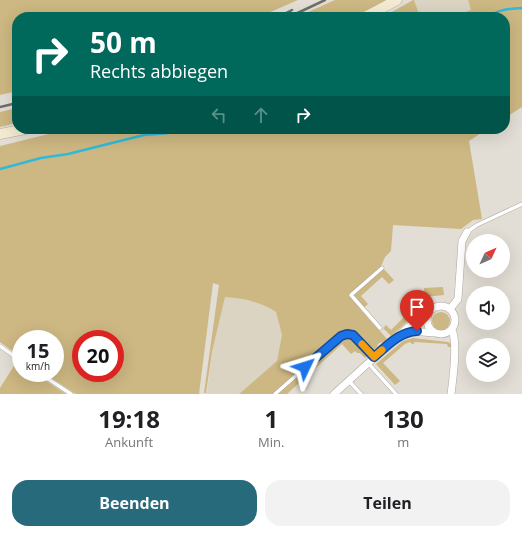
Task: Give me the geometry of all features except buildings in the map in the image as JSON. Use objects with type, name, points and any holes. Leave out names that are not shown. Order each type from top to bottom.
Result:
[{"type":"main road","points":[[374,12],[397,0]]},
{"type":"main road","points":[[0,134],[12,132]]},
{"type":"street","points":[[450,309],[458,299],[462,241],[468,232]]},
{"type":"street","points":[[334,394],[367,365],[368,362],[397,337],[423,315],[437,306],[446,307],[453,312],[456,321],[452,330],[449,332],[442,335],[412,331],[397,337]]},
{"type":"street","points":[[429,312],[427,322],[429,328],[434,333]]},
{"type":"street","points":[[451,394],[455,347],[455,336],[452,330]]},
{"type":"lane","points":[[468,232],[477,225],[522,204]]},
{"type":"lane","points":[[380,328],[351,295],[382,268]]},
{"type":"lane","points":[[275,394],[341,336],[347,334],[353,335],[374,357]]},
{"type":"lane","points":[[0,346],[12,355]]},
{"type":"lane","points":[[368,362],[396,394]]},
{"type":"lane","points":[[349,381],[361,394]]},
{"type":"lane","points":[[53,382],[71,394]]},
{"type":"shaded area","points":[[0,0],[298,0],[270,12],[12,12],[12,92],[0,95]]},
{"type":"shaded area","points":[[335,0],[386,0],[379,5],[363,12],[308,12]]},
{"type":"shaded area","points":[[414,0],[468,0],[472,10],[466,12],[418,12]]},
{"type":"shaded area","points":[[414,0],[418,12],[392,12]]},
{"type":"shaded area","points":[[468,0],[522,0],[522,107],[510,115],[510,12],[465,12],[471,10]]},
{"type":"shaded area","points":[[12,109],[12,124],[0,127],[0,112]]},
{"type":"shaded area","points":[[49,134],[480,134],[469,141],[482,219],[473,220],[461,229],[393,225],[391,251],[385,257],[381,266],[394,280],[389,284],[382,277],[361,296],[368,304],[361,310],[387,339],[377,345],[378,346],[365,358],[360,353],[355,351],[351,354],[342,344],[287,394],[239,394],[277,361],[282,335],[276,312],[252,301],[225,297],[212,352],[206,393],[204,393],[219,285],[213,283],[199,394],[76,394],[58,382],[64,382],[64,330],[12,330],[12,351],[0,342],[0,146]]},
{"type":"shaded area","points":[[443,287],[444,295],[424,297],[424,288]]},
{"type":"shaded area","points":[[225,297],[243,298],[257,302],[276,312],[282,335],[277,361],[239,394],[207,394],[212,352]]},
{"type":"shaded area","points":[[411,302],[419,311],[391,336],[383,328],[386,325],[391,330],[412,309],[408,304]]},
{"type":"shaded area","points":[[441,312],[447,315],[450,321],[447,327],[441,330],[435,327],[432,321],[435,315]]},
{"type":"shaded area","points":[[413,338],[448,342],[451,344],[451,347],[448,347],[447,344],[414,342],[414,344],[412,344],[410,342],[405,344],[383,363],[400,381],[395,385],[376,364],[403,341]]},
{"type":"shaded area","points":[[12,369],[12,382],[48,382],[66,394],[0,394],[0,388]]},
{"type":"waterway","points":[[496,12],[522,8]]},
{"type":"waterway","points":[[0,169],[41,158],[68,154],[144,135],[156,134]]},
{"type":"railway","points":[[300,12],[325,0]]},
{"type":"railway","points":[[288,12],[292,10]]},
{"type":"railway","points":[[0,107],[12,104]]},
{"type":"slow traffic","points":[[362,344],[374,357],[382,350]]},
{"type":"route","points":[[305,367],[341,336],[347,334],[353,335],[358,339],[374,357],[397,337],[412,331],[417,331]]}]
